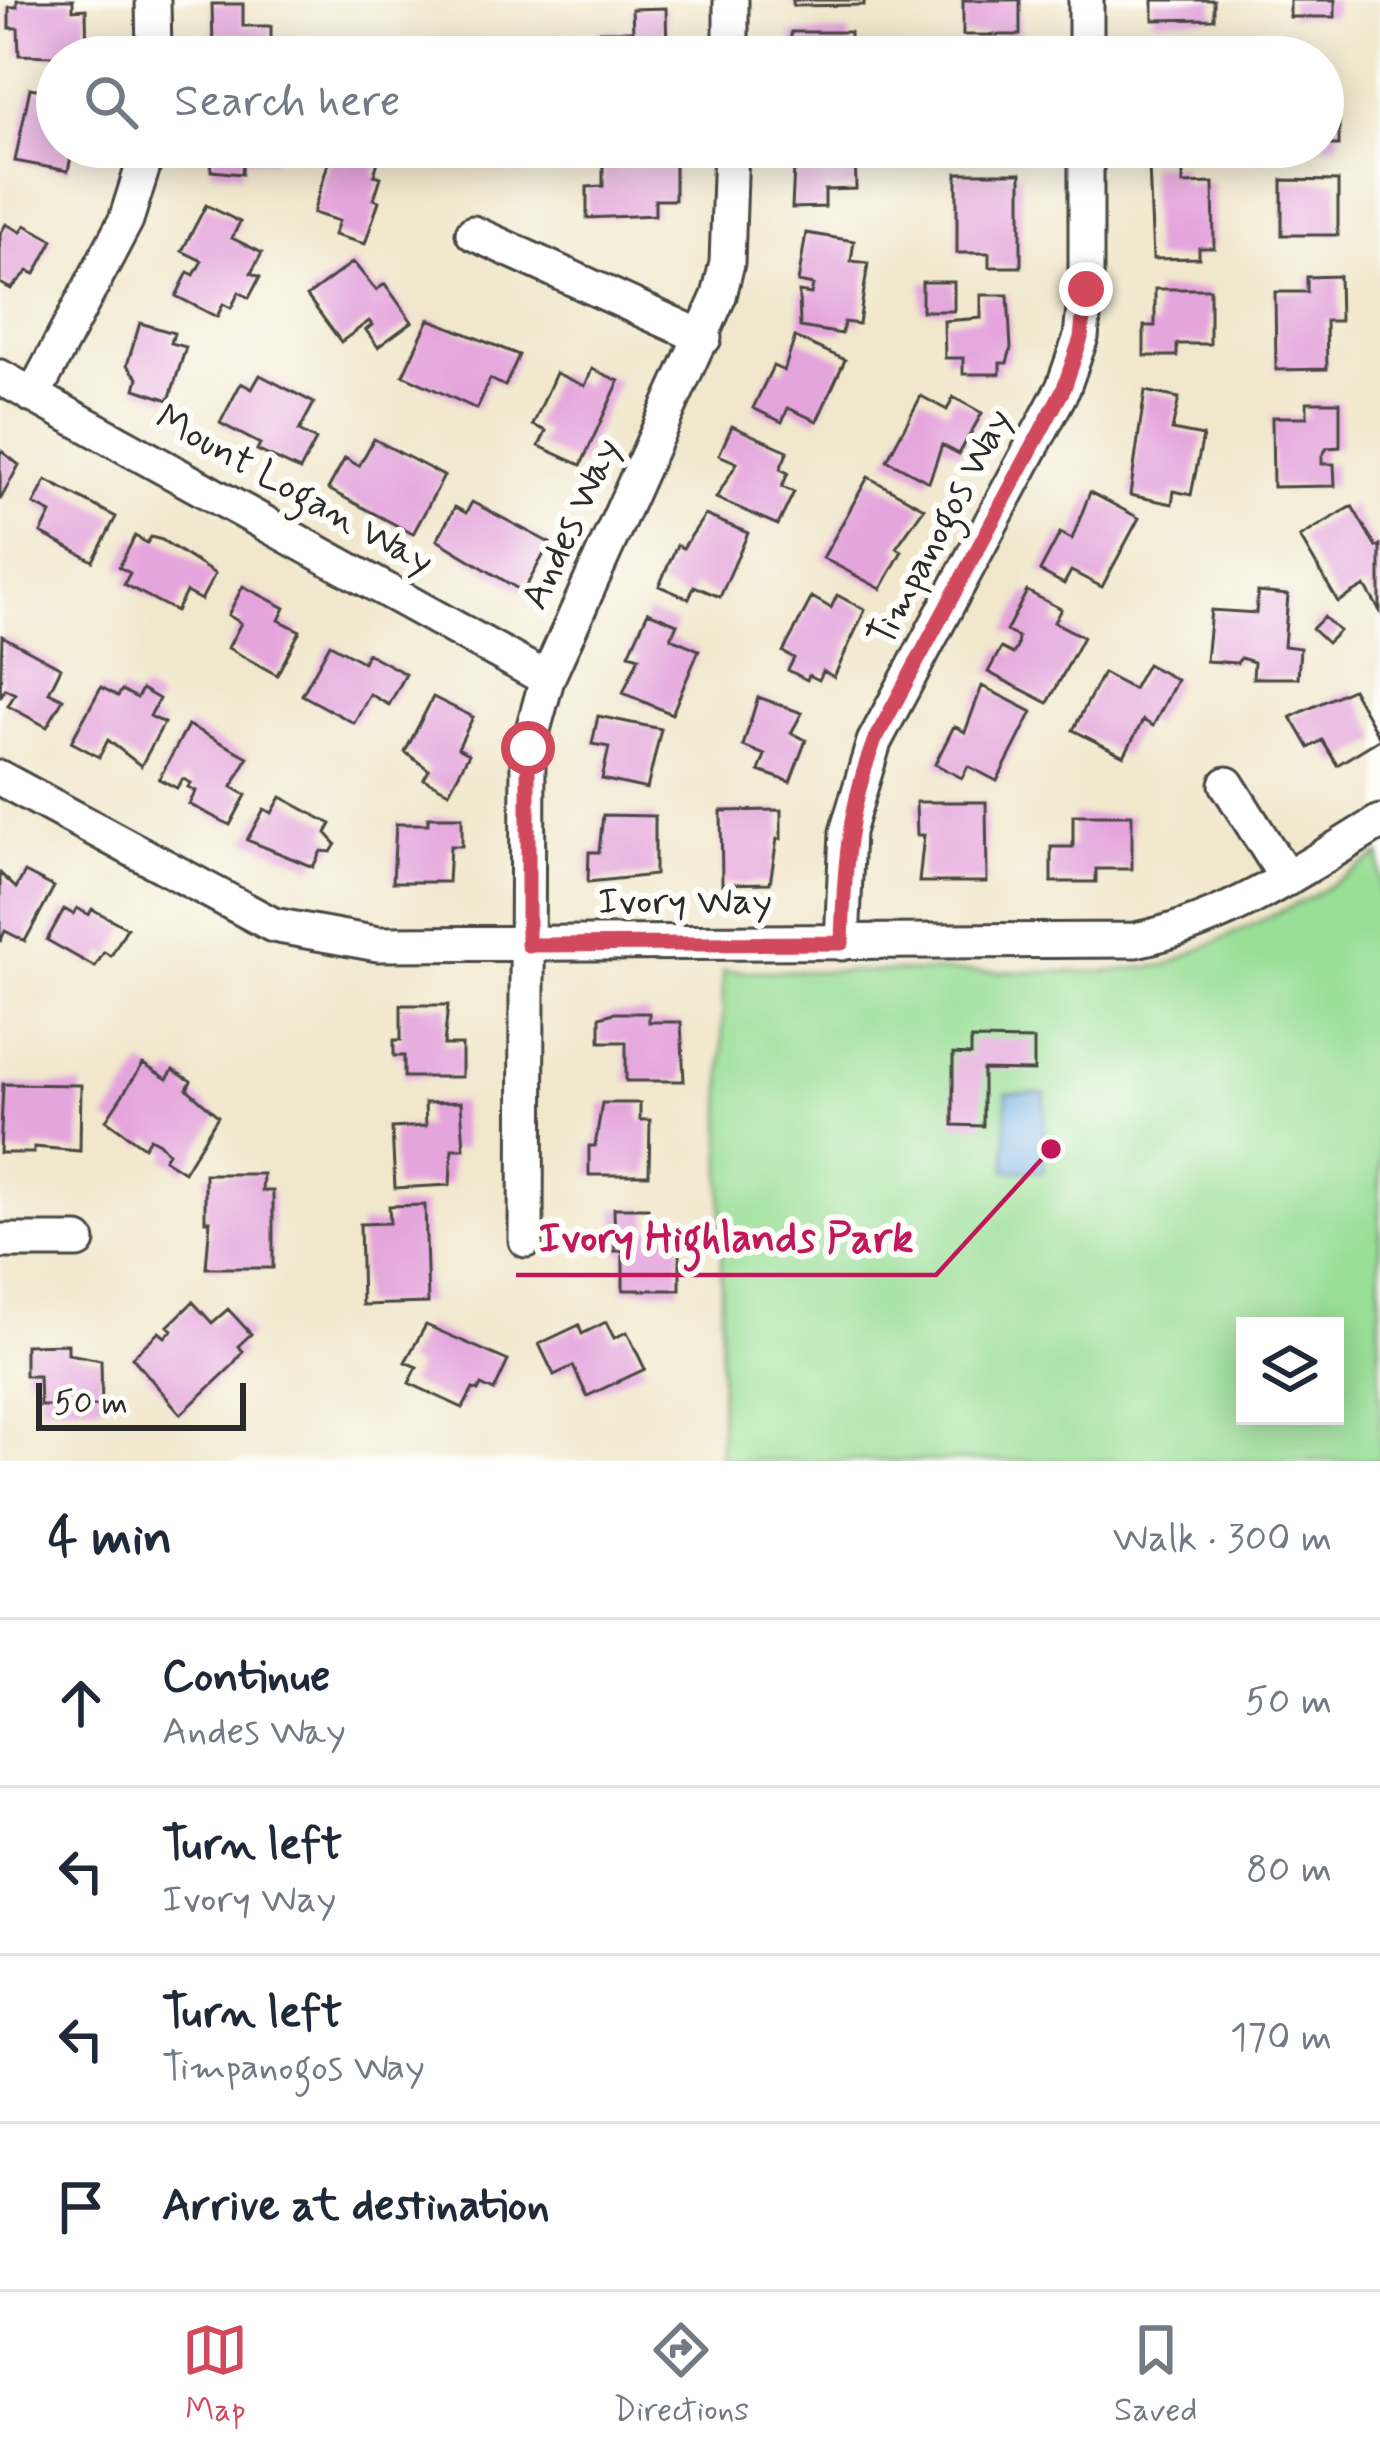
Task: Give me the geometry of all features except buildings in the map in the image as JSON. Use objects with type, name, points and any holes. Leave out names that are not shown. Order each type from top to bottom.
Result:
[{"type":"street","points":[[153,0],[154,36]]},
{"type":"street","points":[[731,0],[731,36]]},
{"type":"street","points":[[1086,36],[1087,0]]},
{"type":"street","points":[[33,395],[126,220],[142,168]]},
{"type":"street","name":"Andes Way","points":[[526,1240],[528,748],[547,679],[704,338],[728,263],[730,168]]},
{"type":"street","name":"Timpanogos Way","points":[[842,943],[847,832],[874,742],[1064,388],[1081,338],[1085,168]]},
{"type":"street","points":[[473,232],[704,338]]},
{"type":"street","name":"Mount Logan Way","points":[[0,377],[547,679]]},
{"type":"street","name":"Ivory Way","points":[[0,778],[235,908],[288,930],[378,944],[1135,940],[1208,921],[1380,822]]},
{"type":"street","points":[[1227,784],[1287,879]]},
{"type":"street","points":[[0,1241],[78,1241]]},
{"type":"green space","points":[[1380,855],[1380,1461],[720,1461],[723,971],[1101,972],[1167,965],[1311,897]]},
{"type":"water","points":[[1006,1093],[1045,1093],[1044,1171],[1006,1171]]},
{"type":"place","name":"Ivory Highlands Park","points":[[1051,1149]]},
{"type":"route","points":[[528,748],[528,945],[842,943],[847,832],[855,791],[874,742],[1064,388],[1081,338],[1086,289]]}]
